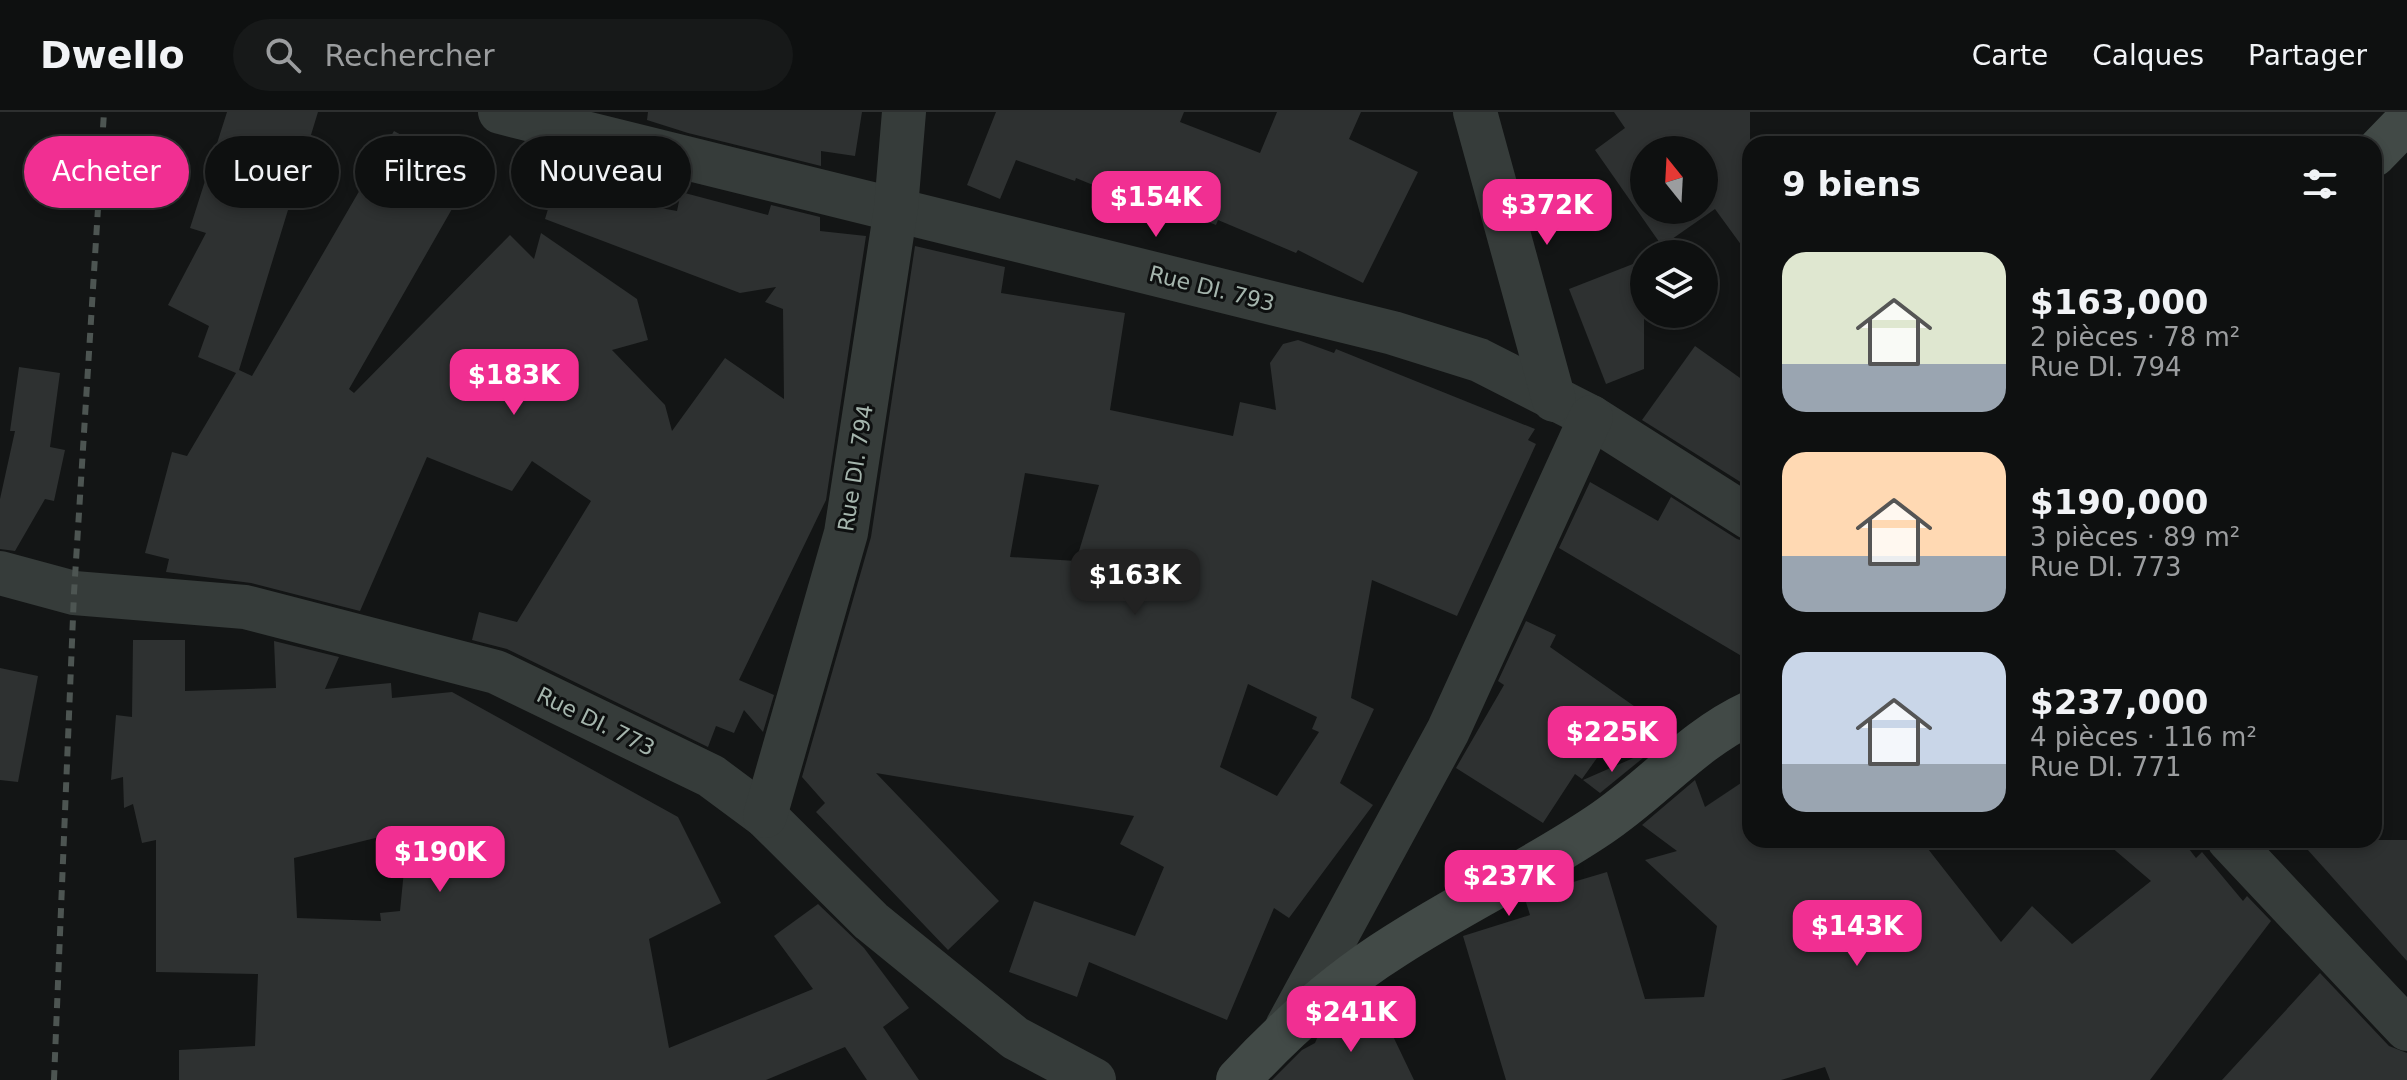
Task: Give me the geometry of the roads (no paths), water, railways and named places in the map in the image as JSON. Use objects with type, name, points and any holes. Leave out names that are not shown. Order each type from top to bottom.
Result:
[{"type":"street","name":"Rue DI. 793","points":[[500,112],[1393,333],[1479,360],[1573,408],[1742,513]]},
{"type":"street","name":"Rue DI. 794","points":[[765,816],[846,533],[896,208],[904,112]]},
{"type":"street","points":[[1287,1027],[1448,731],[1573,408],[1475,112]]},
{"type":"street","points":[[2382,147],[2407,121]]},
{"type":"street","name":"Rue DI. 773","points":[[0,573],[74,593],[245,607],[496,672],[711,776],[765,816],[871,921],[1015,1038],[1094,1080]]},
{"type":"street","points":[[1238,1080],[1287,1027],[1393,947],[1601,824],[1662,771],[1729,722],[1742,716]]},
{"type":"street","points":[[2237,848],[2407,1029]]},
{"type":"railway","points":[[54,1080],[74,593],[104,112]]}]
